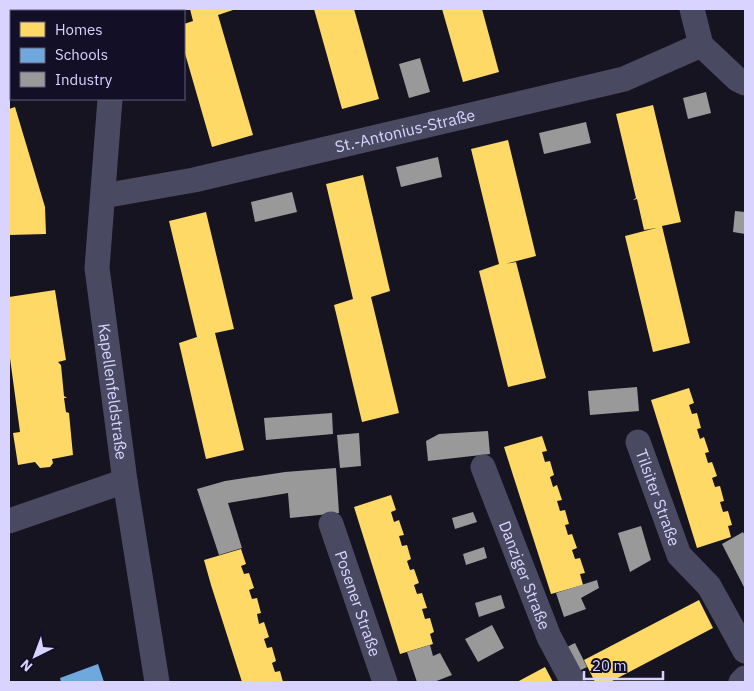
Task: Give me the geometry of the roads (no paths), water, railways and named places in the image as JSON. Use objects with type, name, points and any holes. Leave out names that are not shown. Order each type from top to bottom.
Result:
[{"type":"street","points":[[692,9],[701,45],[737,79],[745,83]]},
{"type":"street","name":"St.-Antonius-Straße","points":[[102,196],[194,180],[624,79],[701,45]]},
{"type":"street","name":"Kapellenfeldstraße","points":[[110,100],[97,268],[125,481],[157,682]]},
{"type":"street","name":"Tilsiter Straße","points":[[638,442],[679,555],[709,586],[745,651]]},
{"type":"street","name":"Danziger Straße","points":[[483,467],[549,637],[573,682]]},
{"type":"street","points":[[9,521],[125,481]]},
{"type":"street","name":"Posener Straße","points":[[331,524],[385,682]]},
{"type":"street","points":[[742,682],[745,678]]}]
